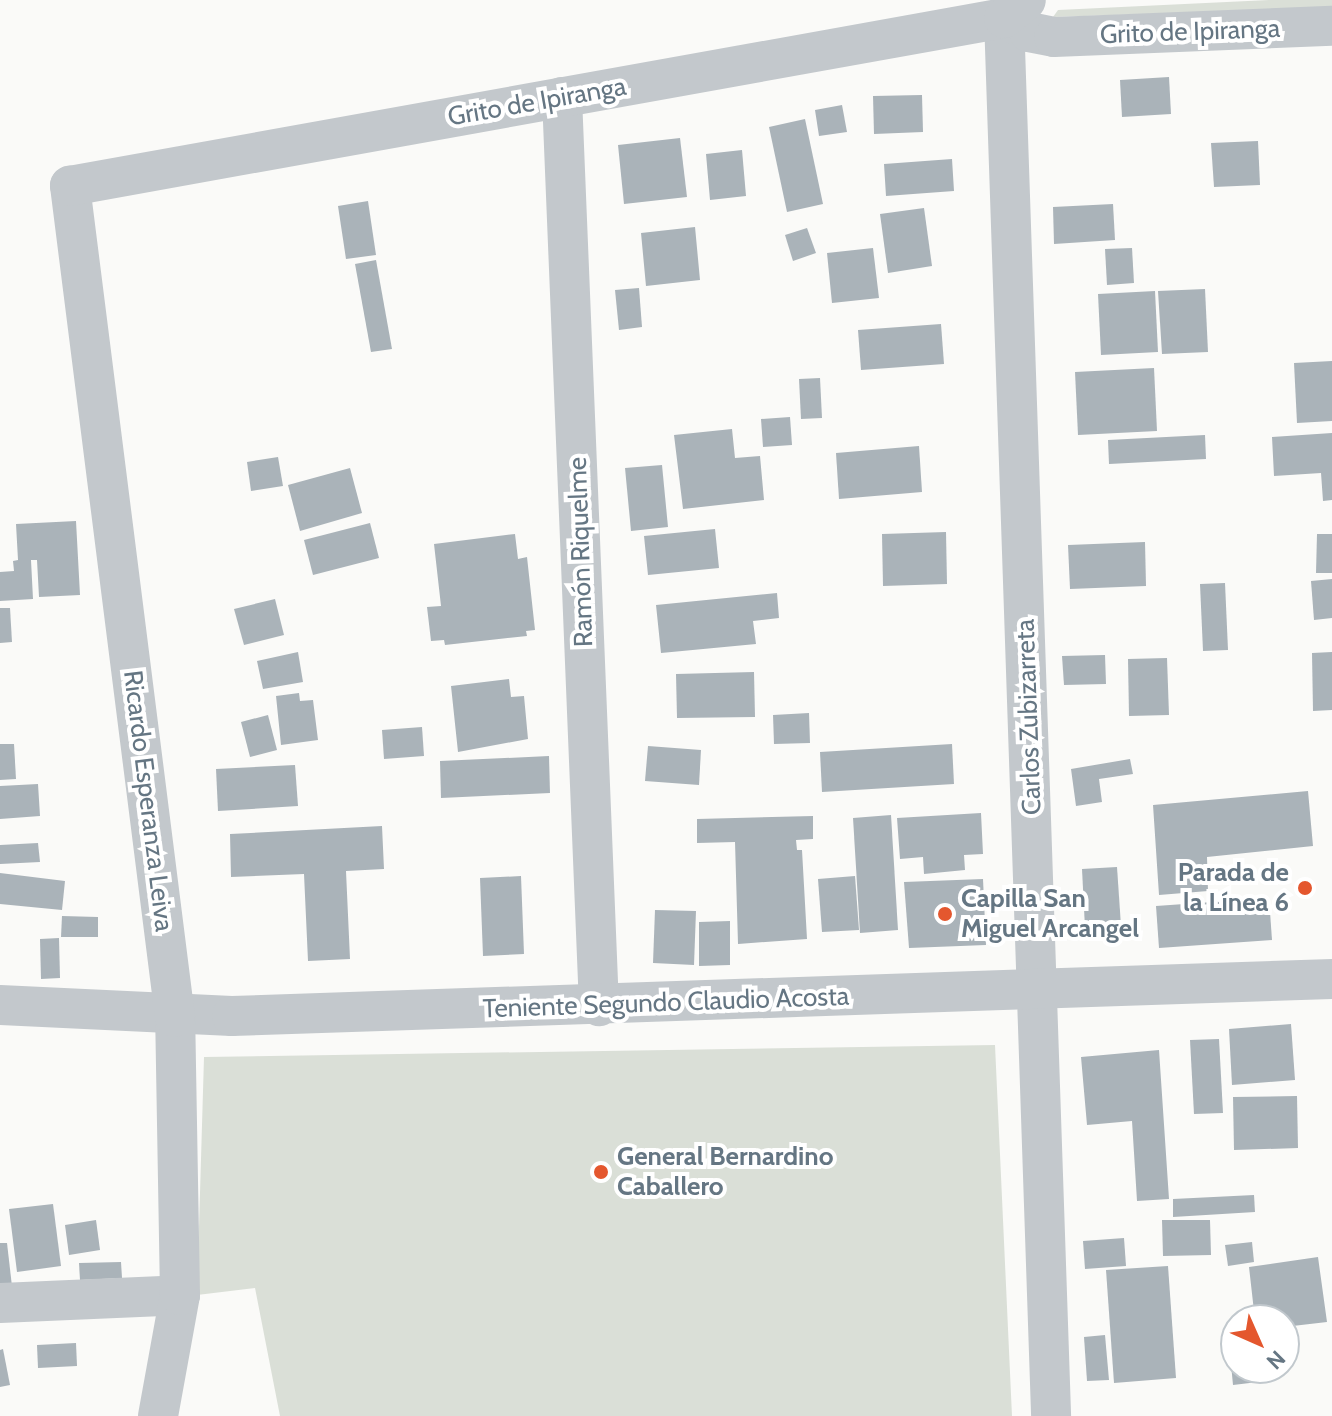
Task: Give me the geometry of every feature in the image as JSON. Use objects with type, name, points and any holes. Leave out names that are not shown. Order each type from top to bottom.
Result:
[{"type":"street","name":"Grito de Ipiranga","points":[[70,186],[562,97],[1015,9],[1029,32],[1054,37],[1332,26]]},
{"type":"street","name":"Carlos Zubizarreta","points":[[1015,9],[1051,1416]]},
{"type":"street","name":"Ramón Riquelme","points":[[562,97],[599,1006]]},
{"type":"street","name":"Ricardo Esperanza Leiva","points":[[70,186],[175,1017],[180,1295],[158,1416]]},
{"type":"street","name":"Teniente Segundo Claudio Acosta","points":[[0,1005],[175,1017],[599,1006],[1332,979]]},
{"type":"street","points":[[0,1303],[180,1295]]},
{"type":"shaded area","points":[[1332,0],[1332,8],[1053,17],[1058,10]]},
{"type":"shaded area","name":"General Bernardino Caballero","points":[[995,1045],[1012,1416],[280,1416],[255,1288],[197,1295],[204,1057]]},
{"type":"building","points":[[1169,77],[1171,114],[1122,117],[1120,80]]},
{"type":"building","points":[[922,95],[923,132],[874,134],[873,96]]},
{"type":"building","points":[[842,105],[847,132],[819,136],[815,110]]},
{"type":"building","points":[[805,119],[823,204],[787,212],[769,127]]},
{"type":"building","points":[[680,138],[687,197],[624,204],[618,145]]},
{"type":"building","points":[[1258,141],[1260,185],[1214,187],[1211,143]]},
{"type":"building","points":[[742,150],[746,196],[710,200],[706,154]]},
{"type":"building","points":[[952,159],[954,191],[886,196],[884,164]]},
{"type":"building","points":[[368,201],[376,255],[346,259],[338,206]]},
{"type":"building","points":[[1113,204],[1115,240],[1054,244],[1053,207]]},
{"type":"building","points":[[924,208],[932,266],[888,273],[880,214]]},
{"type":"building","points":[[695,227],[700,280],[646,286],[641,233]]},
{"type":"building","points":[[807,228],[816,253],[793,261],[785,235]]},
{"type":"building","points":[[873,248],[879,298],[832,303],[827,253]]},
{"type":"building","points":[[1132,248],[1134,283],[1107,285],[1105,249]]},
{"type":"building","points":[[376,260],[392,349],[371,352],[355,264]]},
{"type":"building","points":[[639,288],[642,327],[619,330],[615,290]]},
{"type":"building","points":[[1205,289],[1208,352],[1162,354],[1158,291]]},
{"type":"building","points":[[1155,291],[1158,352],[1101,355],[1098,294]]},
{"type":"building","points":[[941,324],[944,364],[861,370],[858,330]]},
{"type":"building","points":[[1332,361],[1332,421],[1297,423],[1294,363]]},
{"type":"building","points":[[1154,368],[1157,431],[1078,435],[1075,372]]},
{"type":"building","points":[[820,378],[822,418],[801,419],[799,379]]},
{"type":"building","points":[[790,417],[792,445],[763,447],[761,419]]},
{"type":"building","points":[[732,429],[735,458],[760,456],[764,500],[683,509],[674,435]]},
{"type":"building","points":[[1332,433],[1332,500],[1323,501],[1321,473],[1274,476],[1272,437]]},
{"type":"building","points":[[1205,435],[1206,459],[1109,464],[1108,440]]},
{"type":"building","points":[[919,446],[922,492],[839,499],[836,453]]},
{"type":"building","points":[[278,457],[283,486],[251,491],[247,462]]},
{"type":"building","points":[[662,465],[668,527],[631,531],[625,468]]},
{"type":"building","points":[[350,468],[362,513],[300,531],[288,485]]},
{"type":"building","points":[[76,521],[80,595],[39,597],[37,560],[31,560],[33,599],[0,601],[0,572],[14,571],[13,561],[18,560],[16,524]]},
{"type":"building","points":[[370,523],[379,558],[313,575],[304,540]]},
{"type":"building","points":[[715,529],[719,568],[648,575],[644,536]]},
{"type":"building","points":[[946,532],[947,584],[883,586],[882,534]]},
{"type":"building","points":[[515,534],[518,559],[527,557],[535,630],[526,631],[527,636],[445,645],[444,640],[431,641],[427,607],[441,606],[434,544]]},
{"type":"building","points":[[1317,534],[1332,534],[1332,573],[1316,573]]},
{"type":"building","points":[[1145,542],[1146,586],[1070,589],[1068,545]]},
{"type":"building","points":[[1332,579],[1332,618],[1314,620],[1311,581]]},
{"type":"building","points":[[1225,583],[1228,650],[1203,651],[1200,584]]},
{"type":"building","points":[[777,593],[779,618],[753,621],[756,644],[661,653],[656,605]]},
{"type":"building","points":[[275,599],[284,635],[244,645],[234,609]]},
{"type":"building","points":[[0,608],[10,608],[12,642],[0,643]]},
{"type":"building","points":[[298,652],[303,682],[263,689],[257,661]]},
{"type":"building","points":[[1332,652],[1332,710],[1313,711],[1312,653]]},
{"type":"building","points":[[1105,655],[1106,684],[1064,685],[1062,656]]},
{"type":"building","points":[[1167,658],[1169,715],[1129,716],[1128,659]]},
{"type":"building","points":[[754,672],[755,717],[677,718],[676,674]]},
{"type":"building","points":[[509,679],[511,697],[524,696],[528,739],[458,752],[451,686]]},
{"type":"building","points":[[299,693],[300,701],[313,700],[318,740],[281,745],[276,696]]},
{"type":"building","points":[[809,713],[810,743],[774,744],[773,715]]},
{"type":"building","points":[[268,715],[277,750],[250,757],[241,722]]},
{"type":"building","points":[[422,727],[424,756],[384,759],[382,730]]},
{"type":"building","points":[[0,744],[14,744],[16,779],[0,780]]},
{"type":"building","points":[[952,744],[954,784],[822,792],[820,752]]},
{"type":"building","points":[[648,746],[701,750],[699,785],[645,781]]},
{"type":"building","points":[[549,756],[550,793],[441,798],[440,761]]},
{"type":"building","points":[[1130,759],[1133,774],[1099,779],[1102,802],[1076,806],[1071,769]]},
{"type":"building","points":[[295,765],[298,806],[218,811],[216,769]]},
{"type":"building","points":[[38,784],[40,816],[0,819],[0,786]]},
{"type":"building","points":[[1308,791],[1313,846],[1207,857],[1208,891],[1159,895],[1153,805]]},
{"type":"building","points":[[981,813],[983,854],[964,855],[965,870],[924,874],[923,857],[900,859],[897,818]]},
{"type":"building","points":[[891,815],[898,930],[860,933],[853,818]]},
{"type":"building","points":[[813,816],[813,839],[796,840],[797,850],[802,850],[807,939],[738,944],[735,842],[697,843],[697,819]]},
{"type":"building","points":[[382,826],[384,869],[346,871],[350,959],[308,961],[304,874],[231,877],[230,834]]},
{"type":"building","points":[[38,843],[40,862],[0,864],[0,845]]},
{"type":"building","points":[[1117,867],[1121,926],[1085,928],[1082,869]]},
{"type":"building","points":[[0,873],[65,881],[62,910],[0,904]]},
{"type":"building","points":[[521,876],[524,954],[483,956],[480,878]]},
{"type":"building","points":[[855,876],[859,930],[822,932],[818,879]]},
{"type":"building","name":"Capilla San Miguel Arcangel","points":[[983,879],[986,945],[909,948],[904,882]]},
{"type":"building","points":[[1269,898],[1272,940],[1159,948],[1156,906]]},
{"type":"building","points":[[655,910],[696,911],[694,965],[653,963]]},
{"type":"building","points":[[62,916],[98,917],[98,937],[61,937]]},
{"type":"building","points":[[730,921],[730,965],[699,966],[699,922]]},
{"type":"building","points":[[59,938],[60,978],[41,979],[40,939]]},
{"type":"building","points":[[1291,1024],[1295,1080],[1232,1085],[1229,1029]]},
{"type":"building","points":[[1219,1039],[1223,1113],[1194,1114],[1190,1040]]},
{"type":"building","points":[[1159,1050],[1169,1199],[1137,1201],[1132,1121],[1087,1125],[1081,1057]]},
{"type":"building","points":[[1297,1096],[1298,1148],[1234,1150],[1233,1097]]},
{"type":"building","points":[[1254,1195],[1255,1212],[1173,1217],[1173,1199]]},
{"type":"building","points":[[53,1204],[61,1266],[17,1272],[9,1209]]},
{"type":"building","points":[[96,1220],[100,1250],[69,1255],[65,1225]]},
{"type":"building","points":[[1162,1220],[1210,1220],[1211,1255],[1163,1256]]},
{"type":"building","points":[[1124,1238],[1126,1266],[1085,1269],[1083,1241]]},
{"type":"building","points":[[1252,1242],[1254,1262],[1228,1266],[1225,1245]]},
{"type":"building","points":[[0,1243],[7,1243],[13,1295],[0,1297]]},
{"type":"building","points":[[1318,1257],[1327,1322],[1300,1325],[1300,1304],[1253,1304],[1249,1267]]},
{"type":"building","points":[[121,1262],[122,1278],[80,1280],[79,1263]]},
{"type":"building","points":[[1168,1266],[1176,1378],[1114,1383],[1106,1270]]},
{"type":"building","points":[[1105,1335],[1109,1380],[1087,1381],[1084,1337]]},
{"type":"building","points":[[76,1343],[77,1366],[38,1368],[37,1345]]},
{"type":"building","points":[[3,1349],[10,1385],[0,1387],[0,1350]]},
{"type":"place","name":"Parada de la Línea 6","points":[[1305,888]]},
{"type":"place","name":"Capilla San Miguel Arcangel","points":[[945,914]]},
{"type":"place","name":"General Bernardino Caballero","points":[[601,1172]]}]
